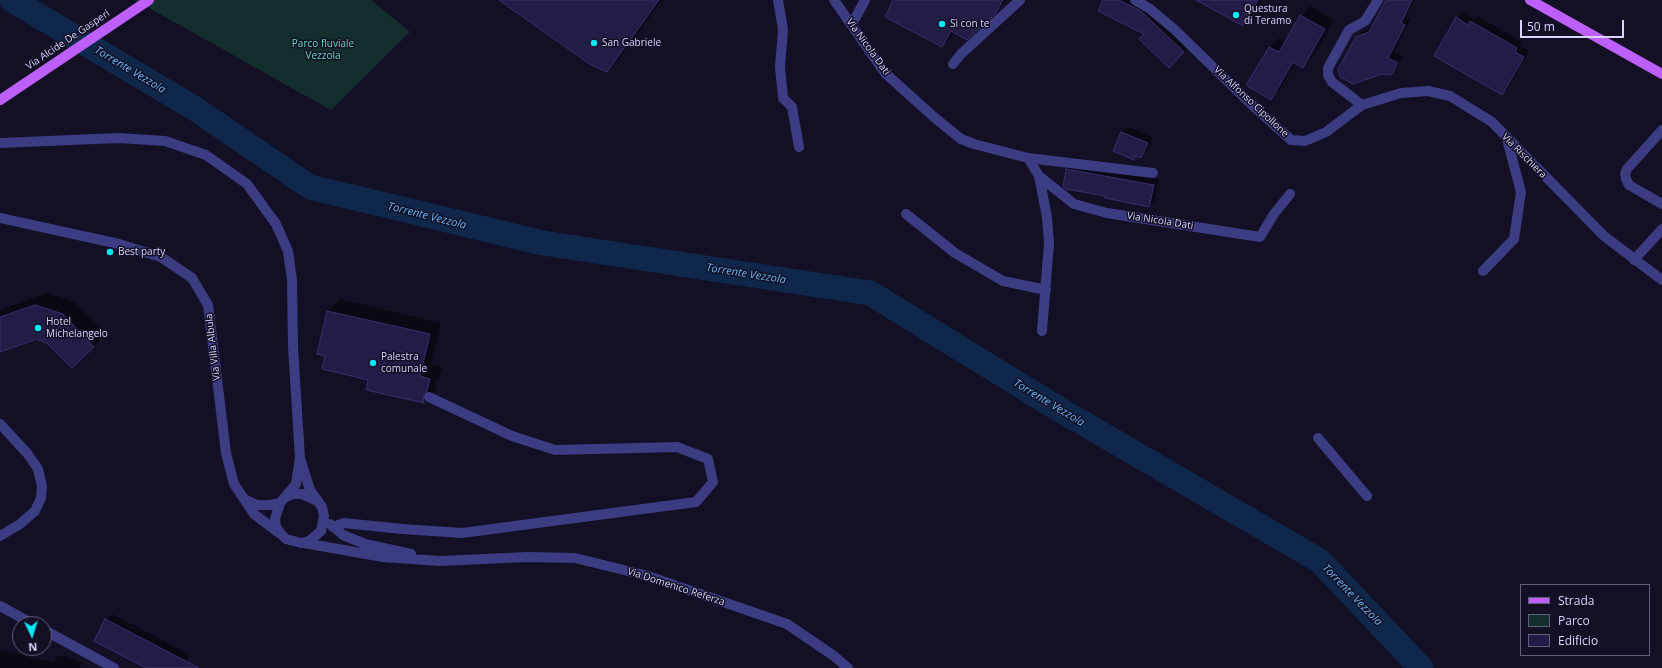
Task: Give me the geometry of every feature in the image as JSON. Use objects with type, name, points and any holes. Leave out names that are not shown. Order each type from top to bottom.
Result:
[{"type":"main road","name":"Via Alcide De Gasperi","points":[[0,100],[149,0]]},
{"type":"main road","points":[[1530,0],[1662,74]]},
{"type":"street","points":[[778,0],[784,29],[780,67],[783,98],[792,107],[799,147]]},
{"type":"street","name":"Via Nicola Dati","points":[[834,0],[885,73],[961,139],[974,144],[1028,158],[1153,173]]},
{"type":"street","points":[[852,24],[865,0]]},
{"type":"street","points":[[953,64],[961,54],[1020,0]]},
{"type":"street","name":"Via Alfonso Cipollone","points":[[1135,0],[1150,9],[1174,29],[1251,104],[1291,140],[1305,141],[1326,132],[1362,105]]},
{"type":"street","points":[[1362,105],[1332,82],[1328,75],[1328,68],[1350,30],[1364,21],[1378,0]]},
{"type":"street","name":"Via Rischiera","points":[[1362,105],[1401,93],[1428,91],[1450,96],[1492,122],[1507,139],[1604,236],[1662,280]]},
{"type":"street","points":[[1662,130],[1627,169],[1625,174],[1629,185],[1662,204]]},
{"type":"street","points":[[1,143],[119,138],[165,141],[206,155],[247,184],[276,224],[288,251],[292,280],[297,424],[300,458],[310,490],[324,516],[321,531],[316,536],[301,542],[286,539],[280,534],[275,519],[276,511],[296,484],[300,458]]},
{"type":"street","points":[[1483,271],[1514,239],[1521,192],[1507,139]]},
{"type":"street","name":"Via Nicola Dati","points":[[1028,158],[1039,176],[1074,204],[1107,213],[1260,237],[1274,214],[1290,194]]},
{"type":"street","points":[[1039,176],[1047,217],[1049,243],[1042,331]]},
{"type":"street","points":[[906,214],[955,253],[1003,281],[1046,290]]},
{"type":"street","name":"Via Villa Albula","points":[[0,218],[119,244],[161,257],[192,278],[208,304],[226,453],[234,484],[254,514],[280,534]]},
{"type":"street","points":[[1634,260],[1662,229]]},
{"type":"street","points":[[333,527],[344,523],[462,533],[696,502],[713,482],[708,459],[677,446],[555,450],[512,436],[430,397]]},
{"type":"street","points":[[0,424],[27,453],[38,469],[42,486],[41,498],[35,511],[20,524],[0,536]]},
{"type":"street","points":[[1318,438],[1367,496]]},
{"type":"street","points":[[244,498],[257,505],[270,506],[293,494],[302,494],[317,501]]},
{"type":"street","name":"Via Domenico Referza","points":[[324,516],[343,536],[365,544],[440,561]]},
{"type":"street","name":"Via Domenico Referza","points":[[301,542],[383,557],[440,561],[527,557],[575,558],[648,576],[787,624],[834,656],[848,668]]},
{"type":"street","points":[[0,606],[18,616]]},
{"type":"street","points":[[52,634],[114,668]]},
{"type":"green space","name":"Parco fluviale Vezzola","points":[[135,0],[371,0],[410,32],[331,110]]},
{"type":"building","name":"San Gabriele","points":[[499,0],[659,0],[607,72],[591,65]]},
{"type":"building","name":"Sì con te","points":[[893,0],[1003,0],[995,14],[967,40],[951,31],[942,47],[885,17]]},
{"type":"building","points":[[1103,0],[1119,0],[1141,11],[1184,52],[1169,68],[1139,39],[1144,34],[1098,11]]},
{"type":"building","name":"Questura di Teramo","points":[[1196,0],[1258,0],[1243,26]]},
{"type":"building","points":[[1386,0],[1412,0],[1401,23],[1405,25],[1388,58],[1398,63],[1391,75],[1382,74],[1353,84],[1340,77],[1338,69],[1356,37],[1369,32]]},
{"type":"building","points":[[1300,15],[1325,29],[1303,68],[1293,62],[1271,100],[1246,85],[1269,47],[1279,52]]},
{"type":"building","points":[[1456,17],[1468,25],[1470,21],[1517,48],[1515,52],[1524,57],[1502,95],[1434,56]]},
{"type":"building","points":[[1121,132],[1148,143],[1141,158],[1135,156],[1134,160],[1113,151]]},
{"type":"building","points":[[1066,169],[1154,185],[1149,207],[1105,198],[1105,196],[1066,189],[1063,187]]},
{"type":"building","name":"Hotel Michelangelo","points":[[35,305],[63,314],[94,347],[72,368],[48,344],[37,339],[0,352],[0,317]]},
{"type":"building","name":"Palestra comunale","points":[[327,311],[430,334],[420,376],[430,379],[427,391],[423,395],[424,403],[366,390],[368,380],[322,369],[325,356],[317,354]]},
{"type":"building","points":[[105,619],[199,668],[146,668],[94,641]]},
{"type":"waterway","name":"Torrente Vezzola","points":[[12,0],[194,108],[310,187],[543,243],[870,293],[1057,408],[1320,561],[1421,668]]},
{"type":"place","name":"Questura di Teramo","points":[[1236,15]]},
{"type":"place","name":"Sì con te","points":[[942,24]]},
{"type":"place","name":"San Gabriele","points":[[594,43]]},
{"type":"place","name":"Best party","points":[[110,252]]},
{"type":"place","name":"Hotel Michelangelo","points":[[38,328]]},
{"type":"place","name":"Palestra comunale","points":[[373,363]]}]
